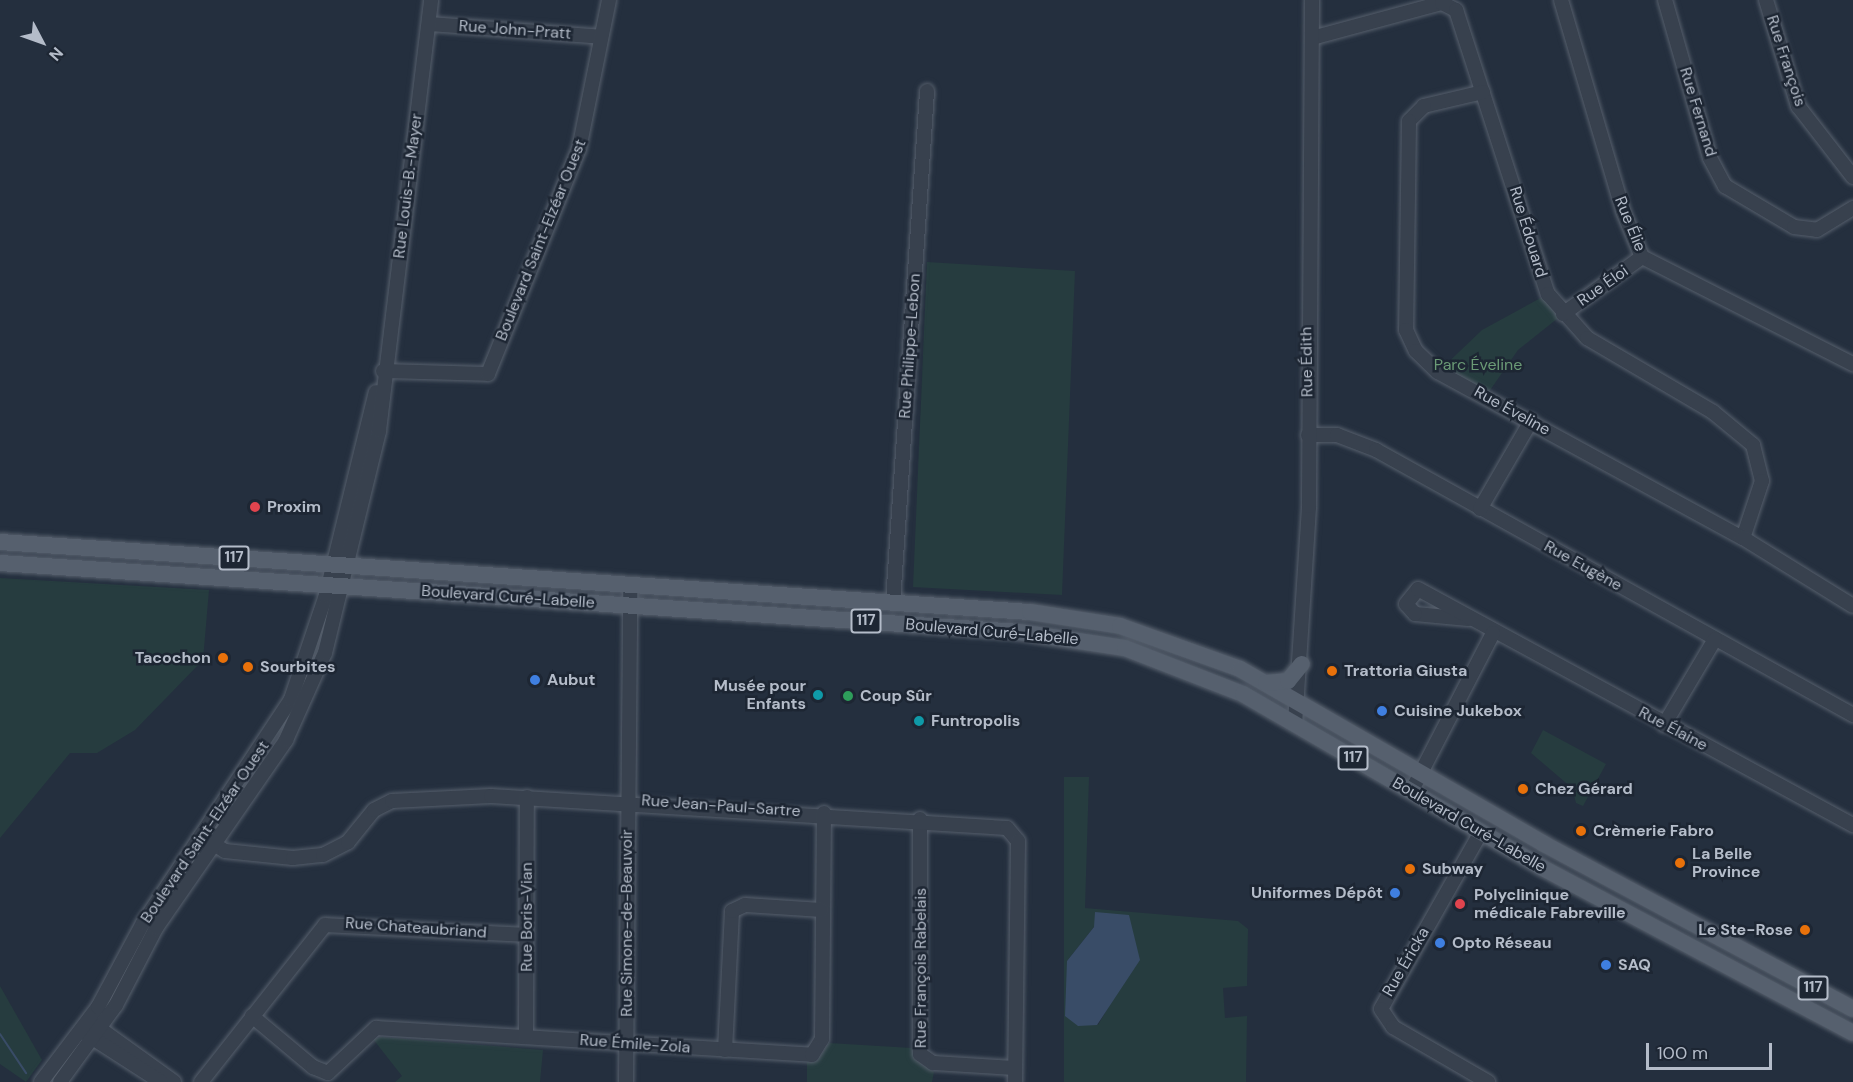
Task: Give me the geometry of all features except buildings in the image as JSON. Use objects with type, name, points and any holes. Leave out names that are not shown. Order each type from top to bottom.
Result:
[{"type":"main road","name":"Boulevard Curé-Labelle","points":[[0,542],[893,602],[1108,623],[1199,650],[1265,682],[1421,773],[1853,1009]]},
{"type":"main road","name":"Boulevard Curé-Labelle","points":[[0,562],[1085,639],[1192,670],[1295,724],[1481,832],[1853,1033]]},
{"type":"main road","points":[[1265,682],[1288,681],[1302,664]]},
{"type":"street","name":"Rue Louis-B.-Mayer","points":[[342,565],[383,371],[430,24],[431,0]]},
{"type":"street","name":"Boulevard Saint-Elzéar Ouest","points":[[383,371],[488,374],[579,149],[609,0]]},
{"type":"street","name":"Rue Édith","points":[[1295,724],[1302,664],[1308,435],[1312,0]]},
{"type":"street","name":"Rue Élie","points":[[1561,0],[1623,211],[1642,257],[1794,339],[1853,364]]},
{"type":"street","name":"Rue Fernand","points":[[1665,0],[1710,158],[1725,186],[1794,227],[1817,230],[1853,208]]},
{"type":"street","name":"Rue François","points":[[1766,0],[1798,106],[1853,177]]},
{"type":"street","name":"Rue Édouard","points":[[1312,38],[1395,13],[1450,5],[1483,92],[1534,259],[1563,314],[1587,339],[1713,412],[1753,445],[1762,481],[1743,538]]},
{"type":"street","name":"Rue John-Pratt","points":[[430,24],[601,37]]},
{"type":"street","name":"Rue Philippe-Lebon","points":[[893,602],[927,91]]},
{"type":"street","name":"Rue Éveline","points":[[1483,92],[1424,106],[1409,121],[1406,330],[1416,351],[1438,372],[1743,538],[1853,606]]},
{"type":"street","name":"Rue Éloi","points":[[1563,314],[1642,257]]},
{"type":"street","points":[[1480,509],[1531,422]]},
{"type":"street","name":"Rue Eugène","points":[[1308,435],[1337,435],[1376,450],[1853,715]]},
{"type":"street","name":"Boulevard Saint-Elzéar Ouest","points":[[41,1082],[90,1030],[299,717],[342,565]]},
{"type":"street","name":"Rue Simone-de-Beauvoir","points":[[626,1082],[630,584]]},
{"type":"street","name":"Boulevard Saint-Elzéar Ouest","points":[[60,1082],[201,836],[286,710],[337,586]]},
{"type":"street","name":"Rue Élaine","points":[[1468,619],[1853,825]]},
{"type":"street","points":[[1411,792],[1493,633]]},
{"type":"street","points":[[1664,725],[1714,639]]},
{"type":"street","name":"Rue Jean-Paul-Sartre","points":[[201,836],[225,851],[282,857],[323,855],[348,842],[374,810],[392,801],[527,797],[628,800],[1001,826],[1016,835],[1015,1075]]},
{"type":"street","name":"Rue Boris-Vian","points":[[526,1036],[527,797]]},
{"type":"street","name":"Rue Émile-Zola","points":[[252,1016],[313,1067],[328,1073],[376,1028],[724,1050],[817,1052],[822,1039],[824,813]]},
{"type":"street","name":"Rue François Rabelais","points":[[920,819],[920,1054],[936,1064],[1015,1075]]},
{"type":"street","name":"Rue Éricka","points":[[1481,832],[1381,1009],[1393,1027],[1488,1082]]},
{"type":"street","points":[[724,1050],[727,928],[732,911],[746,905],[822,910]]},
{"type":"street","name":"Rue Chateaubriand","points":[[201,1082],[328,924],[527,935]]},
{"type":"street","points":[[90,1030],[160,1082]]},
{"type":"street","points":[[90,1030],[174,1082]]},
{"type":"green space","points":[[927,262],[1075,271],[1062,595],[913,587]]},
{"type":"green space","name":"Parc Éveline","points":[[1548,294],[1563,314],[1518,350],[1486,396],[1438,372],[1482,330]]},
{"type":"green space","points":[[0,578],[209,590],[203,660],[135,730],[97,753],[70,753],[0,838]]},
{"type":"green space","points":[[1543,730],[1606,764],[1583,806],[1576,803],[1572,788],[1531,753]]},
{"type":"green space","points":[[1064,777],[1089,777],[1085,908],[1238,921],[1248,929],[1247,986],[1223,988],[1225,1018],[1247,1016],[1246,1082],[1064,1082]],"holes":[[[1094,927],[1109,1006],[1098,1025],[1067,961]]]},
{"type":"green space","points":[[0,986],[42,1060],[26,1082],[0,1064]]},
{"type":"green space","points":[[381,1037],[543,1050],[540,1082],[395,1082],[402,1076],[373,1039]]},
{"type":"green space","points":[[829,1043],[912,1048],[914,1059],[934,1072],[932,1082],[807,1082],[807,1062],[819,1058]]},
{"type":"water","points":[[1095,912],[1129,915],[1140,960],[1097,1025],[1078,1026],[1065,1016],[1067,961],[1094,927]]},
{"type":"waterway","points":[[0,1034],[26,1073]]},
{"type":"place","name":"Proxim","points":[[255,507]]},
{"type":"place","name":"Tacochon","points":[[223,658]]},
{"type":"place","name":"Sourbites","points":[[248,667]]},
{"type":"place","name":"Trattoria Giusta","points":[[1332,671]]},
{"type":"place","name":"Aubut","points":[[535,680]]},
{"type":"place","name":"Musée pour Enfants","points":[[818,695]]},
{"type":"place","name":"Coup Sûr","points":[[848,696]]},
{"type":"place","name":"Cuisine Jukebox","points":[[1382,711]]},
{"type":"place","name":"Funtropolis","points":[[919,721]]},
{"type":"place","name":"Chez Gérard","points":[[1523,789]]},
{"type":"place","name":"Crèmerie Fabro","points":[[1581,831]]},
{"type":"place","name":"La Belle Province","points":[[1680,863]]},
{"type":"place","name":"Subway","points":[[1410,869]]},
{"type":"place","name":"Uniformes Dépôt","points":[[1395,893]]},
{"type":"place","name":"Polyclinique médicale Fabreville","points":[[1460,904]]},
{"type":"place","name":"Le Ste-Rose","points":[[1805,930]]},
{"type":"place","name":"Opto Réseau","points":[[1440,943]]},
{"type":"place","name":"SAQ","points":[[1606,965]]}]
